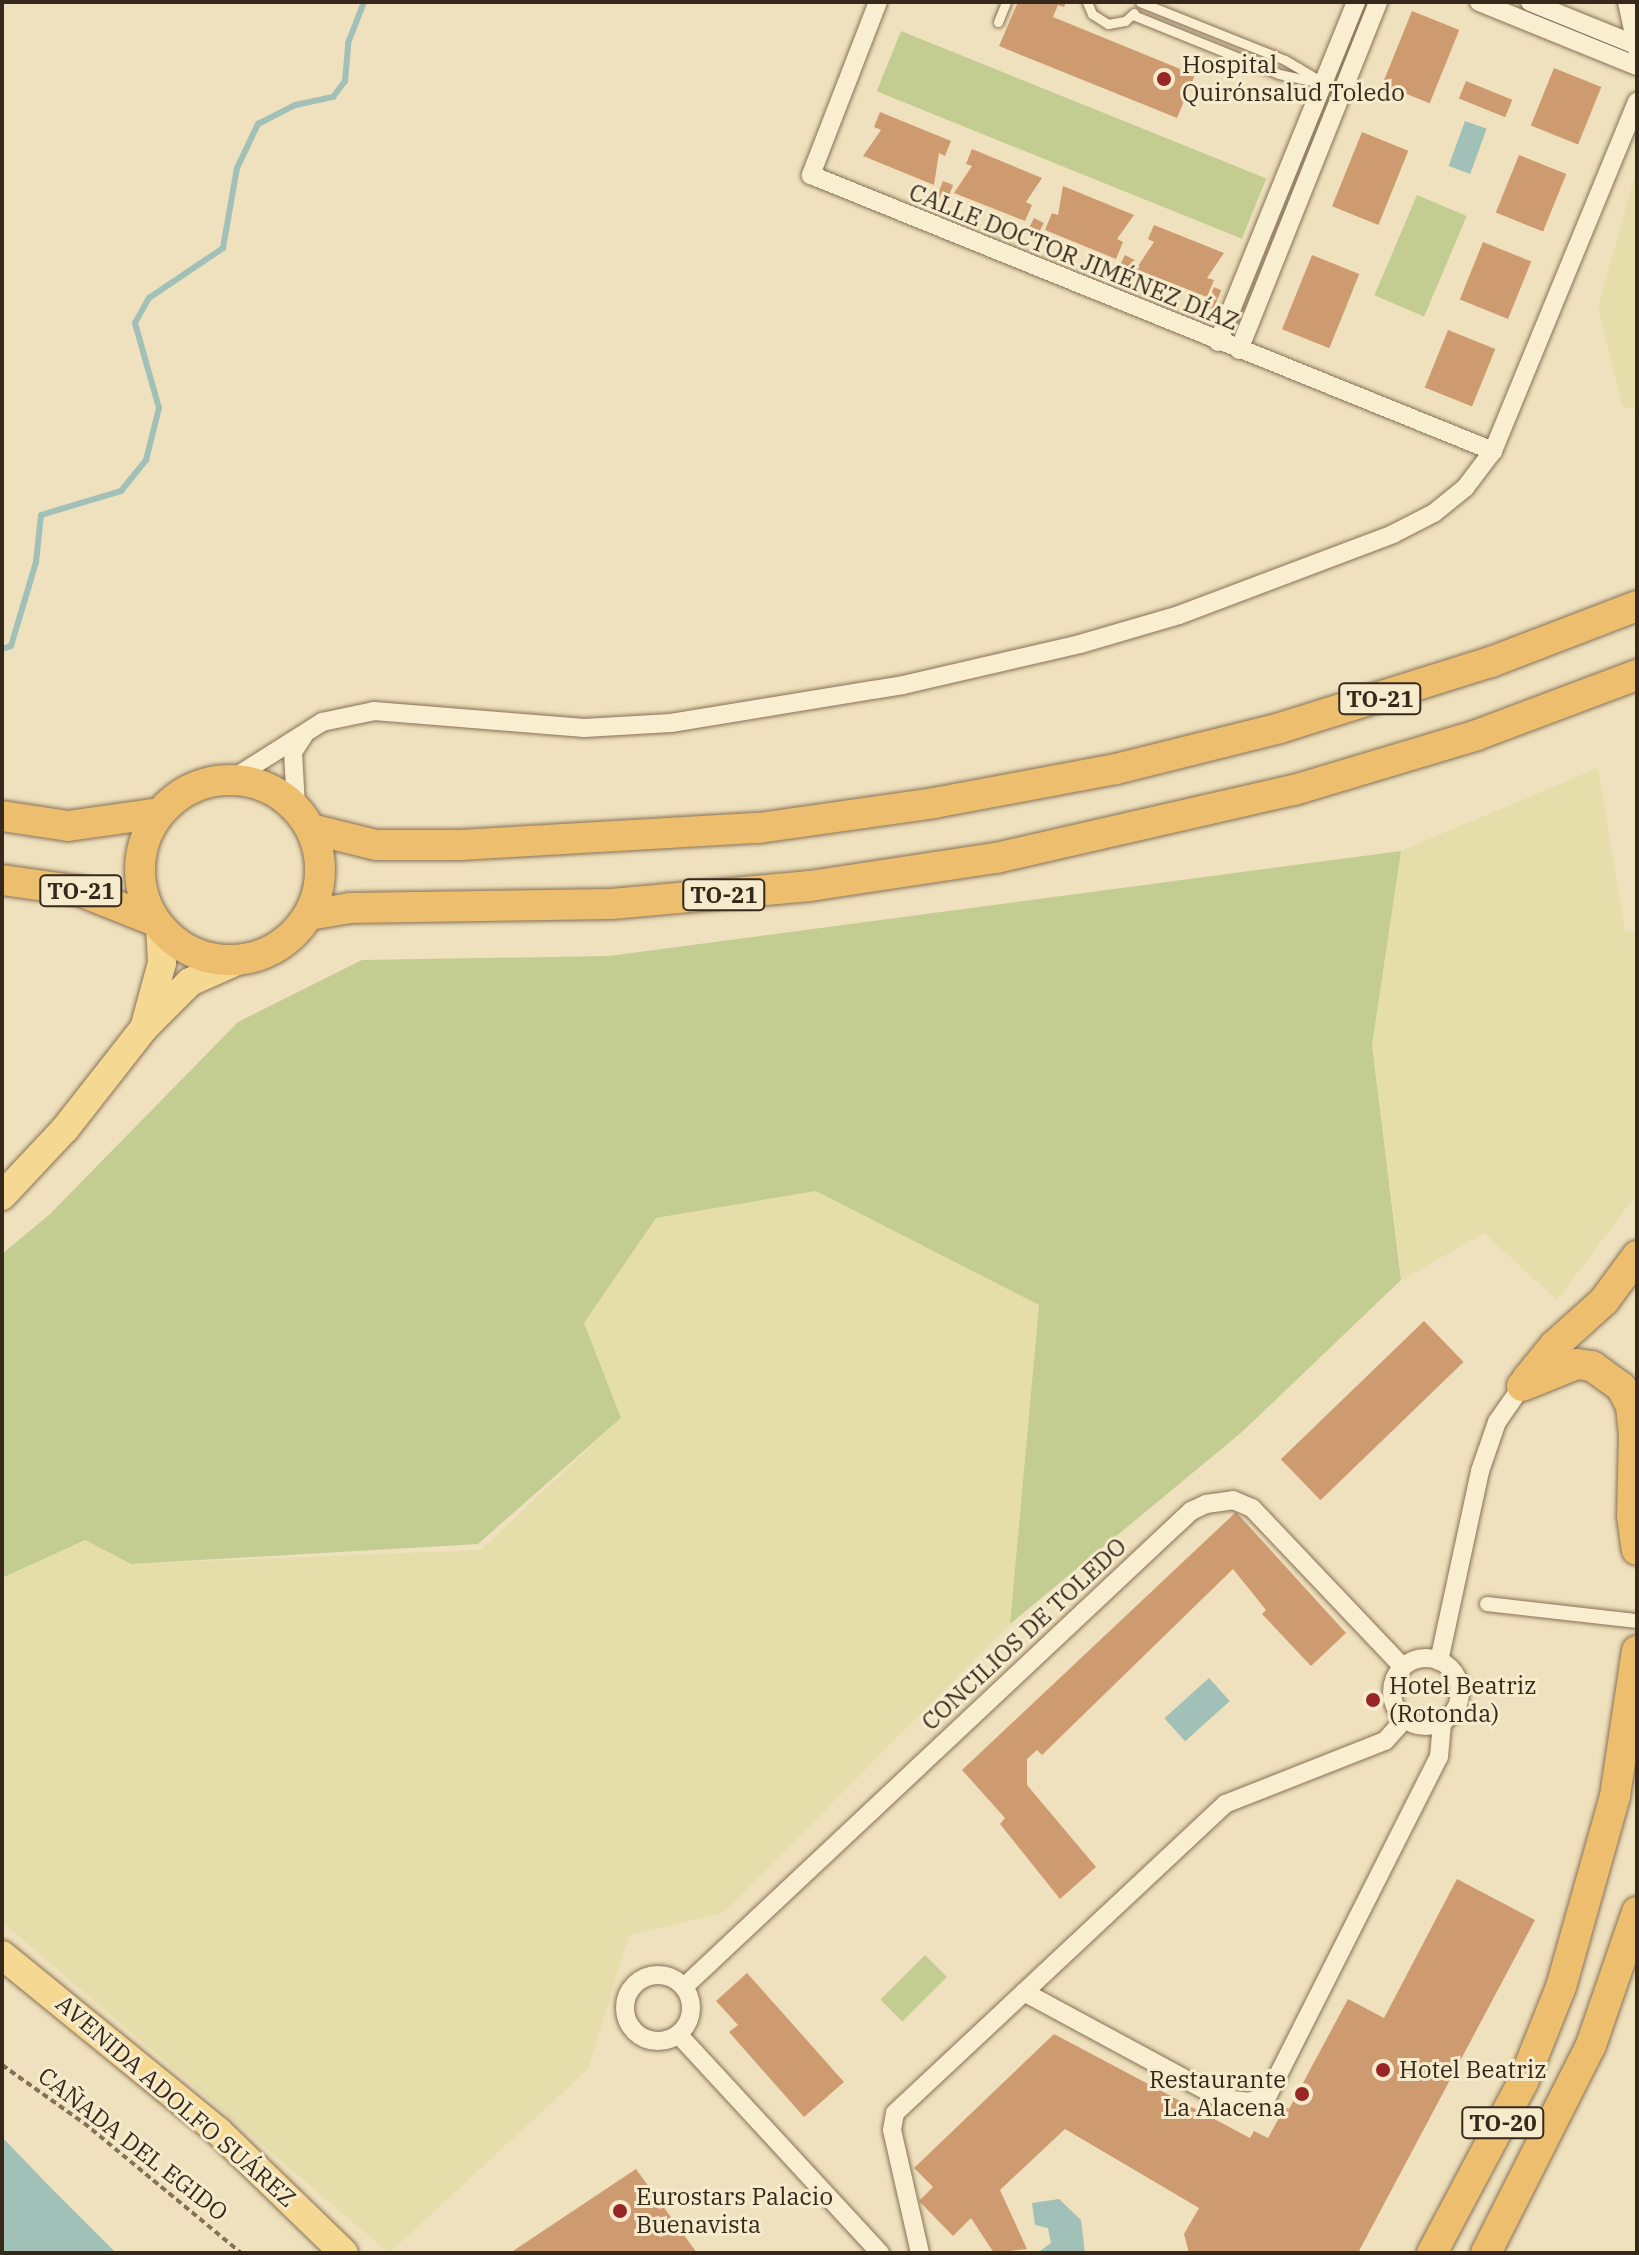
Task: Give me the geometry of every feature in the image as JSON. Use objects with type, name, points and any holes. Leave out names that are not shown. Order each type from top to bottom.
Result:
[{"type":"highway","name":"TO-21","points":[[158,924],[139,877],[147,832],[159,813],[192,787],[232,779],[267,788],[303,818],[376,845],[632,838],[759,828],[964,798],[1116,769],[1295,724],[1491,662],[1637,606]]},
{"type":"highway","name":"TO-21","points":[[2,880],[80,891],[158,924],[196,954],[239,960],[266,953],[291,937],[309,915],[350,908],[612,904],[810,886],[996,858],[1294,790],[1477,735],[1637,675]]},
{"type":"highway","points":[[2,816],[68,826],[159,813]]},
{"type":"highway","points":[[303,818],[320,863],[309,915]]},
{"type":"highway","points":[[1522,1386],[1554,1346],[1604,1301],[1637,1256]]},
{"type":"highway","points":[[1522,1386],[1577,1364],[1592,1366],[1621,1387],[1631,1406],[1637,1550]]},
{"type":"highway","name":"TO-20","points":[[1432,2253],[1523,2082],[1561,1987],[1615,1796],[1637,1651]]},
{"type":"highway","name":"TO-20","points":[[1486,2253],[1591,2045],[1637,1912]]},
{"type":"main road","points":[[145,1027],[162,963],[158,924]]},
{"type":"main road","points":[[2,1196],[65,1129],[145,1027],[190,982],[239,960]]},
{"type":"main road","name":"AVENIDA ADOLFO SUÁREZ","points":[[2,1955],[218,2131],[344,2253]]},
{"type":"street","name":"CALLE DOCTOR JIMÉNEZ DÍAZ","points":[[878,2],[811,175],[1493,451]]},
{"type":"street","points":[[1218,342],[1356,2]]},
{"type":"street","points":[[1239,350],[1378,2]]},
{"type":"street","points":[[1479,2],[1637,66]]},
{"type":"street","points":[[1530,2],[1637,47]]},
{"type":"street","points":[[1627,2],[1637,47]]},
{"type":"street","points":[[232,779],[322,722],[374,711],[584,728],[671,723],[903,685],[1080,644],[1179,615],[1393,534],[1455,496],[1493,451],[1637,101]]},
{"type":"street","points":[[303,818],[293,752],[306,732]]},
{"type":"street","points":[[1439,1661],[1480,1471],[1497,1422],[1522,1386]]},
{"type":"street","name":"CONCILIOS DE TOLEDO","points":[[684,1987],[1099,1596],[1191,1511],[1206,1504],[1233,1500],[1252,1508],[1403,1667]]},
{"type":"street","points":[[1487,1604],[1637,1621]]},
{"type":"street","points":[[1024,1992],[1222,2099],[1249,2102],[1268,2095],[1439,1757],[1442,1722],[1460,1696],[1456,1675],[1439,1661],[1420,1659],[1403,1667],[1392,1689],[1393,1701],[1405,1719],[1423,1726],[1442,1722]]},
{"type":"street","points":[[920,2253],[892,2130],[895,2113],[1225,1804],[1385,1741],[1405,1719]]},
{"type":"street","points":[[666,1976],[684,1987],[691,2007],[678,2034],[659,2042],[640,2036],[627,2020],[626,2000],[646,1977],[666,1976]]},
{"type":"street","points":[[678,2034],[880,2253]]},
{"type":"lane","points":[[998,22],[1006,2]]},
{"type":"lane","points":[[1087,2],[1092,14],[1108,24],[1133,15],[1279,74],[1322,83],[1342,91]]},
{"type":"lane","points":[[1133,15],[1139,2],[1285,60],[1322,83]]},
{"type":"path","name":"CAÑADA DEL EGIDO","points":[[2,2065],[84,2123],[241,2253]]},
{"type":"shaded area","points":[[1637,169],[1637,410],[1622,406],[1598,307]]},
{"type":"shaded area","points":[[1598,768],[1625,931],[1637,932],[1637,1194],[1557,1300],[1484,1233],[1402,1280],[1372,1045],[1401,851]]},
{"type":"shaded area","points":[[816,1191],[1039,1304],[1010,1624],[723,1913],[629,1935],[588,2069],[389,2253],[2,1922],[2,1578],[85,1540],[131,1564],[481,1550],[621,1418],[584,1323],[656,1218]]},
{"type":"green space","points":[[901,31],[1266,179],[1242,239],[877,91]]},
{"type":"green space","points":[[1417,195],[1467,216],[1424,316],[1374,295]]},
{"type":"green space","points":[[1401,851],[1372,1045],[1401,1280],[1242,1432],[1010,1624],[1039,1305],[816,1191],[656,1218],[584,1323],[621,1418],[478,1544],[131,1564],[85,1540],[2,1578],[2,1254],[50,1214],[238,1022],[362,960],[609,956]]},
{"type":"green space","points":[[925,1955],[947,1977],[902,2021],[880,2000]]},
{"type":"water","points":[[1465,121],[1487,129],[1470,174],[1449,166]]},
{"type":"water","points":[[1209,1678],[1230,1701],[1185,1741],[1164,1718]]},
{"type":"water","points":[[2,2137],[50,2187],[116,2253],[2,2253]]},
{"type":"water","points":[[1059,2199],[1081,2220],[1085,2253],[1037,2253],[1051,2243],[1048,2228],[1035,2225],[1032,2203]]},
{"type":"building","points":[[1018,2],[1066,2],[1064,7],[1058,5],[1053,17],[1195,75],[1177,118],[999,46]]},
{"type":"building","points":[[1412,11],[1459,30],[1430,103],[1382,84]]},
{"type":"building","points":[[1554,68],[1601,87],[1578,145],[1531,125]]},
{"type":"building","points":[[1466,81],[1512,100],[1505,117],[1459,99]]},
{"type":"building","points":[[880,112],[951,141],[945,156],[939,153],[934,185],[863,156],[881,130],[874,127]]},
{"type":"building","points":[[1362,132],[1408,151],[1378,225],[1332,206]]},
{"type":"building","points":[[972,149],[1042,178],[1026,202],[1032,205],[1025,221],[954,193],[972,166],[966,164]]},
{"type":"building","points":[[1519,155],[1566,174],[1543,232],[1496,212]]},
{"type":"building","points":[[943,181],[953,185],[947,201],[937,197]]},
{"type":"building","points":[[1063,186],[1134,215],[1117,239],[1123,242],[1116,259],[1045,230],[1052,213],[1058,215]]},
{"type":"building","points":[[1034,218],[1044,223],[1036,238],[1026,233]]},
{"type":"building","points":[[1154,225],[1224,253],[1207,278],[1214,280],[1207,297],[1136,269],[1154,242],[1148,239]]},
{"type":"building","points":[[1483,242],[1531,261],[1508,319],[1460,299]]},
{"type":"building","points":[[1125,255],[1135,260],[1128,274],[1118,269]]},
{"type":"building","points":[[1312,255],[1359,274],[1329,348],[1282,329]]},
{"type":"building","points":[[1214,287],[1221,290],[1213,309],[1206,306]]},
{"type":"building","points":[[1448,330],[1495,349],[1472,407],[1425,387]]},
{"type":"building","points":[[1424,1321],[1464,1362],[1320,1500],[1281,1459]]},
{"type":"building","points":[[1236,1512],[1346,1633],[1311,1666],[1262,1614],[1266,1610],[1233,1569],[1042,1755],[1037,1750],[1027,1759],[1027,1785],[1096,1867],[1060,1899],[1000,1824],[1005,1818],[962,1770]]},
{"type":"building","name":"Hotel Beatriz","points":[[1457,1879],[1535,1920],[1358,2253],[1189,2253],[1184,2234],[1199,2208],[1065,2129],[1000,2190],[1027,2249],[994,2253],[971,2218],[953,2236],[919,2201],[933,2187],[914,2168],[1054,2034],[1250,2138],[1254,2131],[1268,2138],[1285,2107],[1289,2109],[1348,1999],[1384,2018]]},
{"type":"building","points":[[747,1973],[844,2082],[804,2117],[729,2032],[738,2025],[716,2001]]},
{"type":"building","name":"Eurostars Palacio Buenavista","points":[[636,2169],[697,2253],[510,2253]]},
{"type":"waterway","points":[[2,649],[11,646],[36,562],[41,515],[121,491],[146,460],[159,408],[135,323],[149,298],[223,248],[237,168],[258,124],[295,105],[333,97],[345,81],[348,43],[364,2]]},
{"type":"place","name":"Hospital Quirónsalud Toledo","points":[[1164,79]]},
{"type":"place","name":"Hotel Beatriz (Rotonda)","points":[[1373,1700]]},
{"type":"place","name":"Hotel Beatriz","points":[[1383,2070]]},
{"type":"place","name":"Restaurante La Alacena","points":[[1302,2094]]},
{"type":"place","name":"Eurostars Palacio Buenavista","points":[[620,2211]]}]
